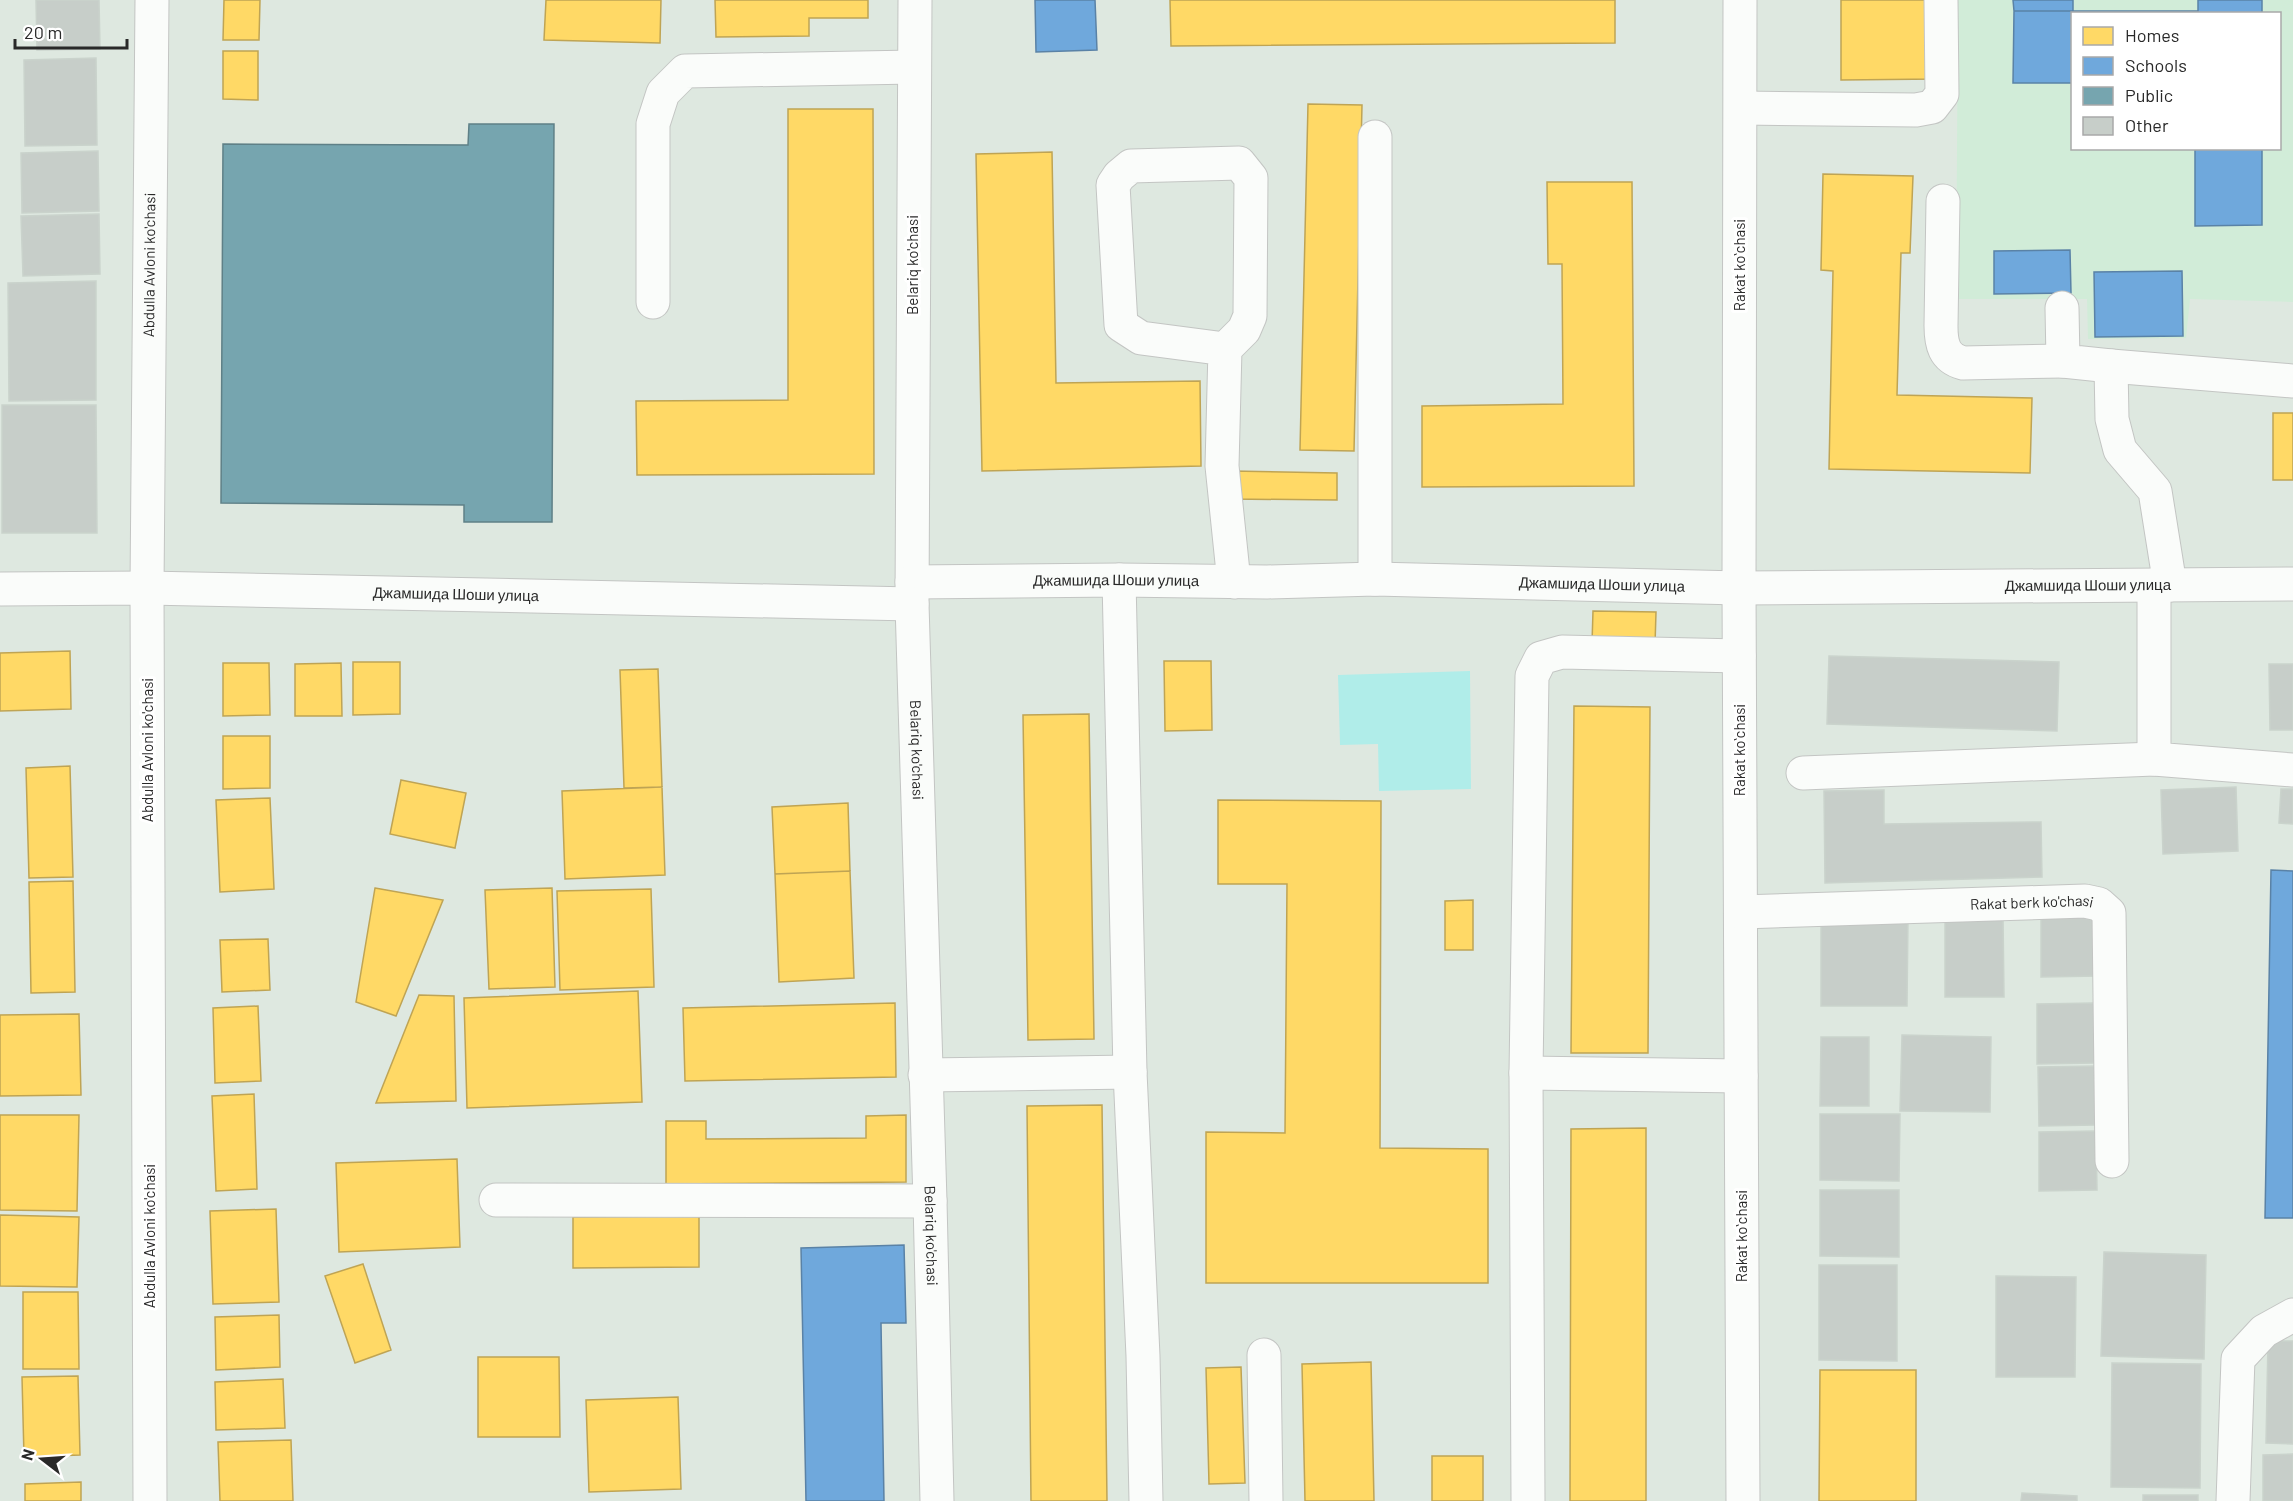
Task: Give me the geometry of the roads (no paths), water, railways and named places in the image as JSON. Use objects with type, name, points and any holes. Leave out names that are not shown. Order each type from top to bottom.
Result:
[{"type":"street","name":"Abdulla Avloni ko'chasi","points":[[150,1501],[147,588],[152,0]]},
{"type":"street","name":"Belariq ko'chasi","points":[[915,0],[912,593],[930,1201],[936,1501]]},
{"type":"street","name":"Rakat koʻchasi","points":[[1740,0],[1738,588],[1743,1501]]},
{"type":"street","points":[[1741,108],[1916,110],[1932,107],[1942,94],[1941,0]]},
{"type":"street","points":[[653,302],[652,124],[663,93],[686,71],[914,67]]},
{"type":"street","points":[[1375,137],[1375,579]]},
{"type":"street","points":[[1225,349],[1141,338],[1120,325],[1113,185],[1119,176],[1131,166],[1239,163],[1251,178],[1250,316],[1244,330],[1225,349],[1222,466],[1234,582]]},
{"type":"street","points":[[1943,201],[1941,341],[1947,355],[1954,360],[1963,363],[2063,362],[2293,381]]},
{"type":"street","points":[[2062,308],[2063,362]]},
{"type":"street","points":[[2111,366],[2112,419],[2121,450],[2155,491],[2162,585],[2154,759]]},
{"type":"street","name":"Джамшида Шоши улица","points":[[0,589],[912,593],[1119,580],[1234,582],[1375,579],[1738,588],[2293,584]]},
{"type":"street","points":[[1119,580],[1130,1072],[1143,1356],[1146,1501]]},
{"type":"street","points":[[1528,1501],[1526,1073],[1532,676],[1541,658],[1562,652],[1739,656]]},
{"type":"street","points":[[1803,773],[2154,759],[2293,770]]},
{"type":"street","name":"Rakat berk ko'chasi","points":[[1741,912],[2085,901],[2098,904],[2109,913],[2112,1161]]},
{"type":"street","points":[[925,1075],[1130,1072]]},
{"type":"street","points":[[1526,1073],[1741,1076]]},
{"type":"street","points":[[496,1200],[930,1201]]},
{"type":"street","points":[[2234,1501],[2238,1359],[2264,1331],[2293,1315]]},
{"type":"street","points":[[1264,1354],[1266,1501]]}]
